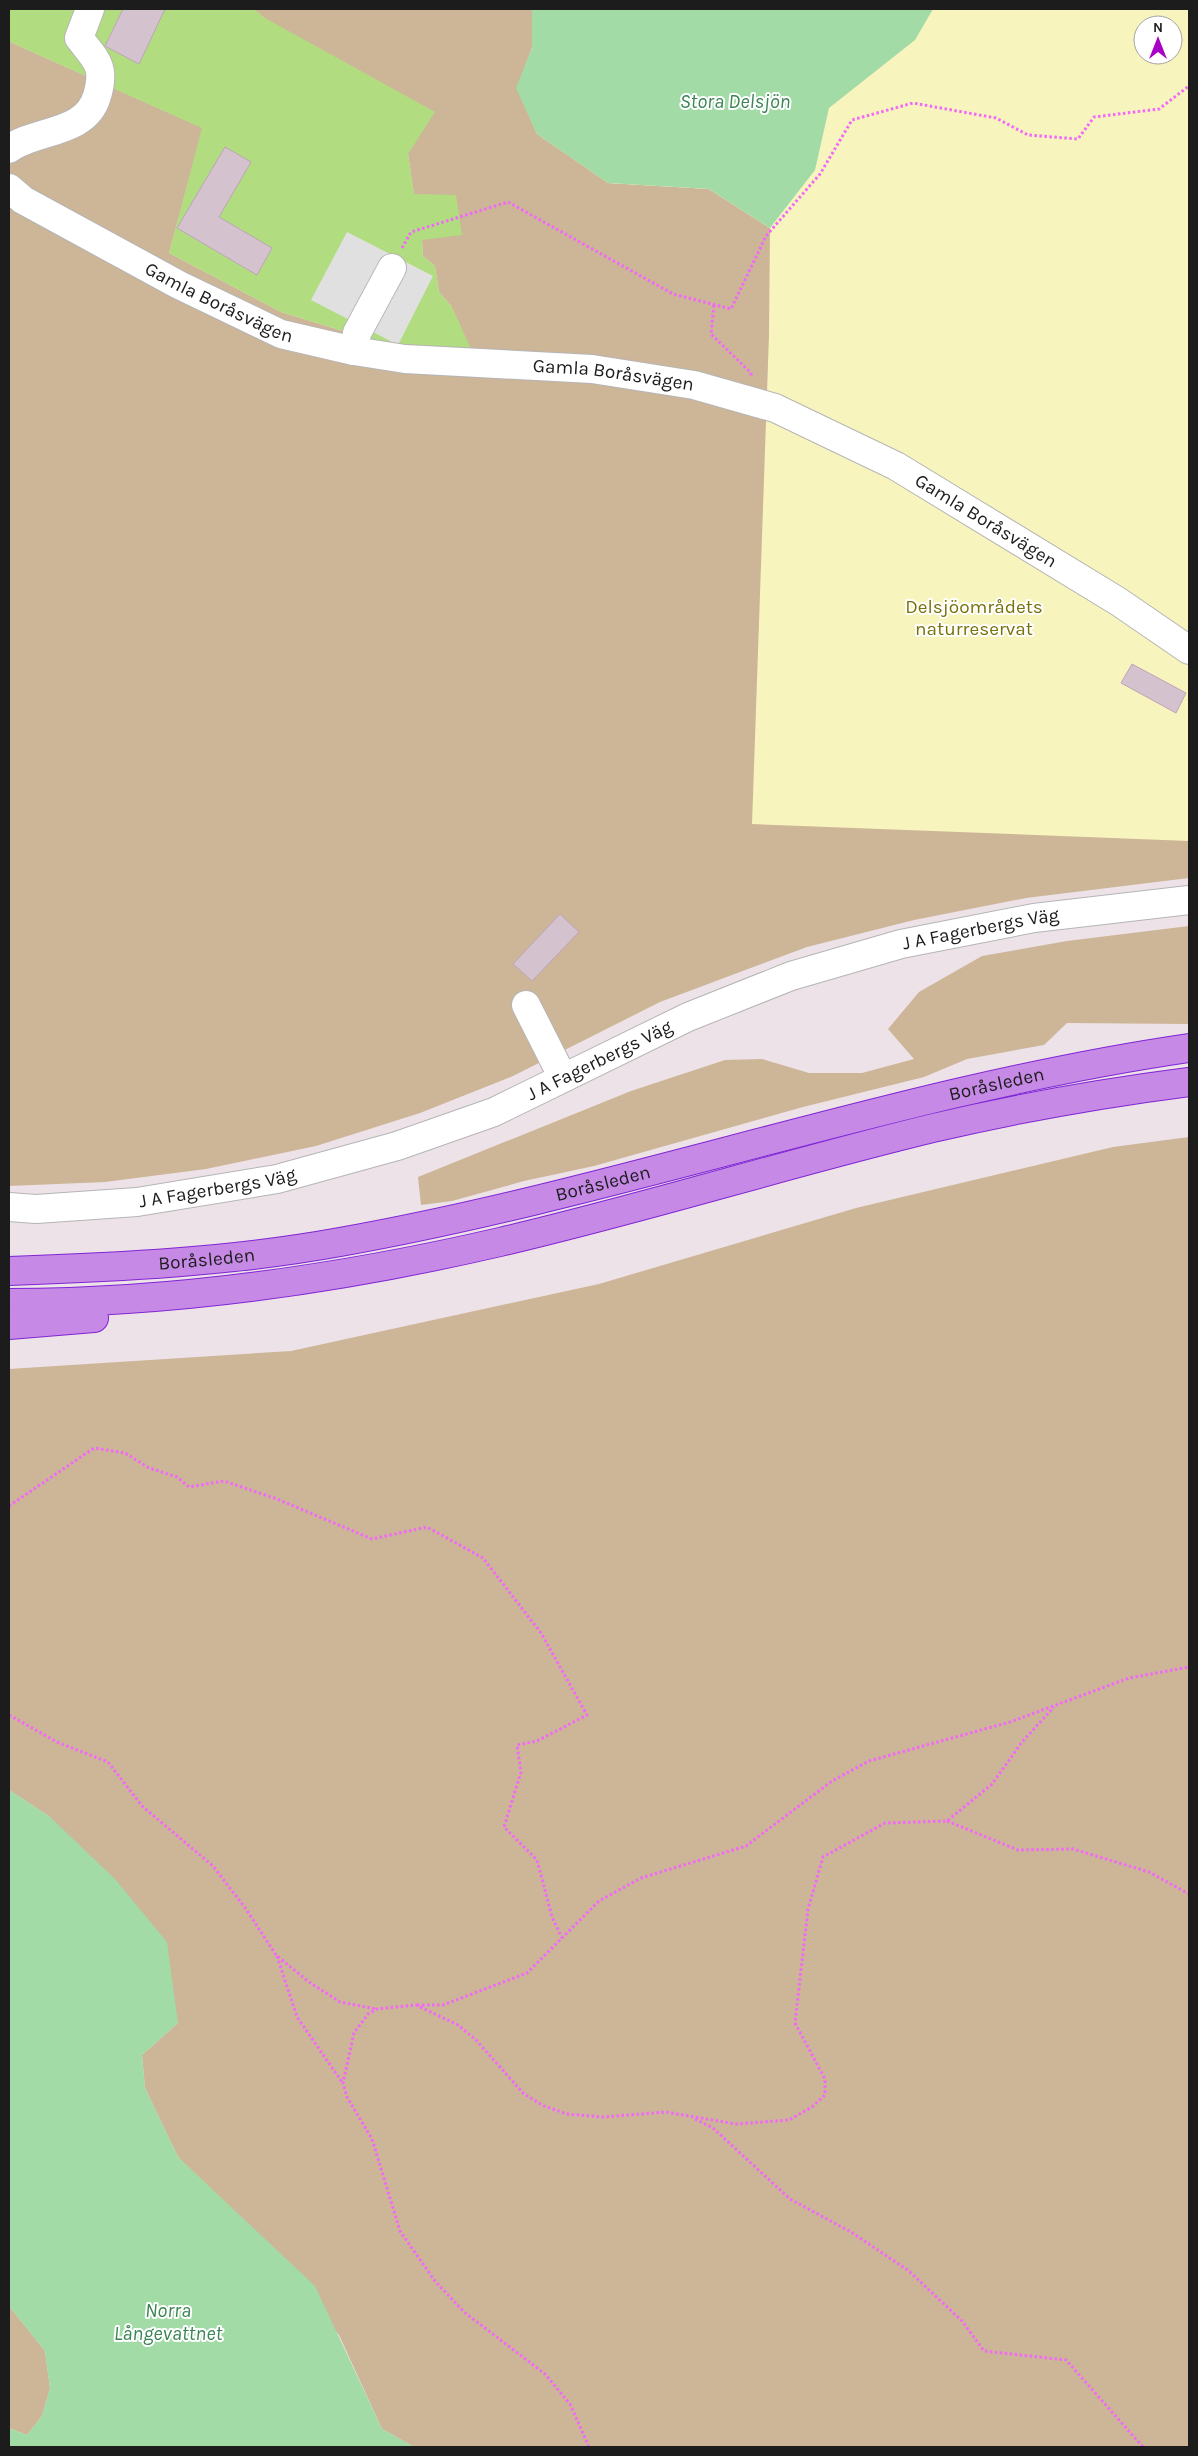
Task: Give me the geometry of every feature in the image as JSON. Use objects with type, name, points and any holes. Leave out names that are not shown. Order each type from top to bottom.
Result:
[{"type":"highway","name":"Boråsleden","points":[[9,1271],[146,1266],[253,1255],[340,1242],[593,1186],[1010,1080],[1117,1058],[1189,1048]]},
{"type":"highway","name":"Boråsleden","points":[[9,1303],[116,1299],[258,1286],[366,1269],[500,1242],[923,1130],[1020,1108],[1115,1091],[1189,1082]]},
{"type":"highway","points":[[9,1325],[109,1316],[258,1286]]},
{"type":"street","points":[[9,149],[70,126],[86,114],[96,101],[100,86],[101,69],[96,58],[79,38],[90,9]]},
{"type":"street","name":"Gamla Boråsvägen","points":[[9,188],[23,200],[170,280],[281,334],[354,351],[405,359],[592,369],[694,385],[776,408],[896,466],[1119,602],[1189,650]]},
{"type":"street","points":[[354,351],[357,333],[392,268]]},
{"type":"street","name":"J A Fagerbergs Väg","points":[[9,1208],[138,1202],[277,1179],[397,1146],[485,1115],[705,1010],[791,976],[901,944],[1034,918],[1189,900]]},
{"type":"street","points":[[526,1005],[563,1078]]},
{"type":"path","points":[[392,268],[411,232],[508,202],[673,294],[731,309],[766,236],[820,174],[852,120],[913,103],[996,118],[1028,135],[1078,139],[1094,117],[1159,109],[1189,86]]},
{"type":"path","points":[[714,305],[711,334],[751,373],[756,402]]},
{"type":"path","points":[[9,1506],[94,1448],[125,1453],[149,1468],[177,1477],[190,1487],[224,1481],[276,1499],[372,1539],[426,1527],[483,1558],[541,1633],[587,1715],[537,1741],[517,1745],[521,1772],[504,1827],[537,1860],[552,1917],[562,1938]]},
{"type":"path","points":[[276,1955],[309,1982],[340,2002],[377,2009],[416,2005],[442,2005],[527,1973],[599,1901],[641,1878],[746,1846],[832,1781],[869,1761],[1010,1722],[1129,1678],[1189,1667]]},
{"type":"path","points":[[947,1821],[992,1784],[1022,1742],[1054,1707]]},
{"type":"path","points":[[9,1715],[58,1742],[108,1762],[142,1806],[213,1866],[246,1909],[276,1955],[297,2017],[343,2083],[347,2097],[372,2139],[400,2231],[435,2281],[464,2312],[545,2374],[570,2404],[589,2447]]},
{"type":"path","points":[[416,2005],[464,2030],[476,2040],[524,2094],[544,2106],[567,2114],[603,2117],[666,2112],[692,2118],[736,2124],[790,2120],[812,2107],[825,2095],[825,2078],[796,2023],[808,1909],[823,1857],[885,1823],[947,1821],[1018,1850],[1073,1849],[1149,1872],[1189,1894]]},
{"type":"path","points":[[343,2083],[354,2032],[368,2014],[377,2009]]},
{"type":"path","points":[[692,2118],[713,2128],[790,2199],[851,2232],[909,2271],[962,2321],[984,2351],[1066,2360],[1143,2447]]},
{"type":"green space","points":[[254,9],[532,9],[532,48],[517,88],[608,183],[709,189],[770,228],[829,108],[1133,24],[1133,65],[1183,65],[1183,15],[1167,15],[1189,9],[1189,878],[1026,898],[914,920],[807,947],[660,1002],[513,1076],[420,1113],[316,1146],[206,1169],[105,1182],[9,1186],[9,40],[203,128],[169,253],[281,312],[379,342],[452,307],[439,292],[435,266],[423,256],[422,240],[456,195],[414,195],[408,154]]},
{"type":"green space","name":"Delsjöområdets naturreservat","points":[[532,9],[1189,9],[1189,841],[752,824],[769,335],[770,228],[709,189],[608,183],[537,134],[517,88],[532,48]]},
{"type":"green space","points":[[1189,926],[1189,1024],[1067,1023],[1044,1045],[967,1059],[924,1077],[803,1107],[594,1166],[524,1181],[452,1201],[421,1205],[418,1177],[631,1091],[725,1060],[762,1059],[809,1073],[862,1073],[914,1059],[888,1029],[919,992],[982,956],[1067,941]]},
{"type":"green space","points":[[1189,1137],[1189,2447],[414,2447],[382,2429],[339,2335],[245,2222],[178,2157],[145,2088],[142,2055],[178,2023],[50,1817],[9,1790],[9,1369],[291,1351],[599,1284],[856,1208],[1113,1147]]},
{"type":"green space","points":[[9,2306],[45,2351],[50,2388],[42,2416],[27,2435],[9,2428]]},
{"type":"shaded area","points":[[9,9],[254,9],[265,18],[435,112],[408,154],[414,194],[456,195],[462,235],[422,240],[423,256],[435,266],[439,292],[452,307],[472,351],[431,350],[379,342],[281,312],[169,253],[202,128],[10,42]]},
{"type":"shaded area","points":[[347,232],[433,276],[398,345],[311,300]]},
{"type":"water","name":"Stora Delsjön","points":[[532,9],[933,9],[915,40],[829,108],[815,170],[770,228],[709,189],[608,183],[537,134],[516,88],[532,48]]},
{"type":"water","name":"Norra Långevattnet","points":[[9,1790],[50,1817],[115,1879],[167,1942],[178,2023],[142,2055],[145,2088],[178,2157],[315,2286],[382,2429],[414,2447],[9,2447],[9,2428],[27,2435],[42,2416],[50,2388],[45,2351],[9,2306]]},
{"type":"building","points":[[123,9],[165,9],[139,64],[105,46]]},
{"type":"building","points":[[225,147],[251,162],[219,217],[272,248],[257,275],[177,228]]},
{"type":"building","points":[[1132,664],[1186,693],[1176,713],[1121,683]]},
{"type":"building","points":[[560,914],[579,932],[532,981],[513,964]]}]
